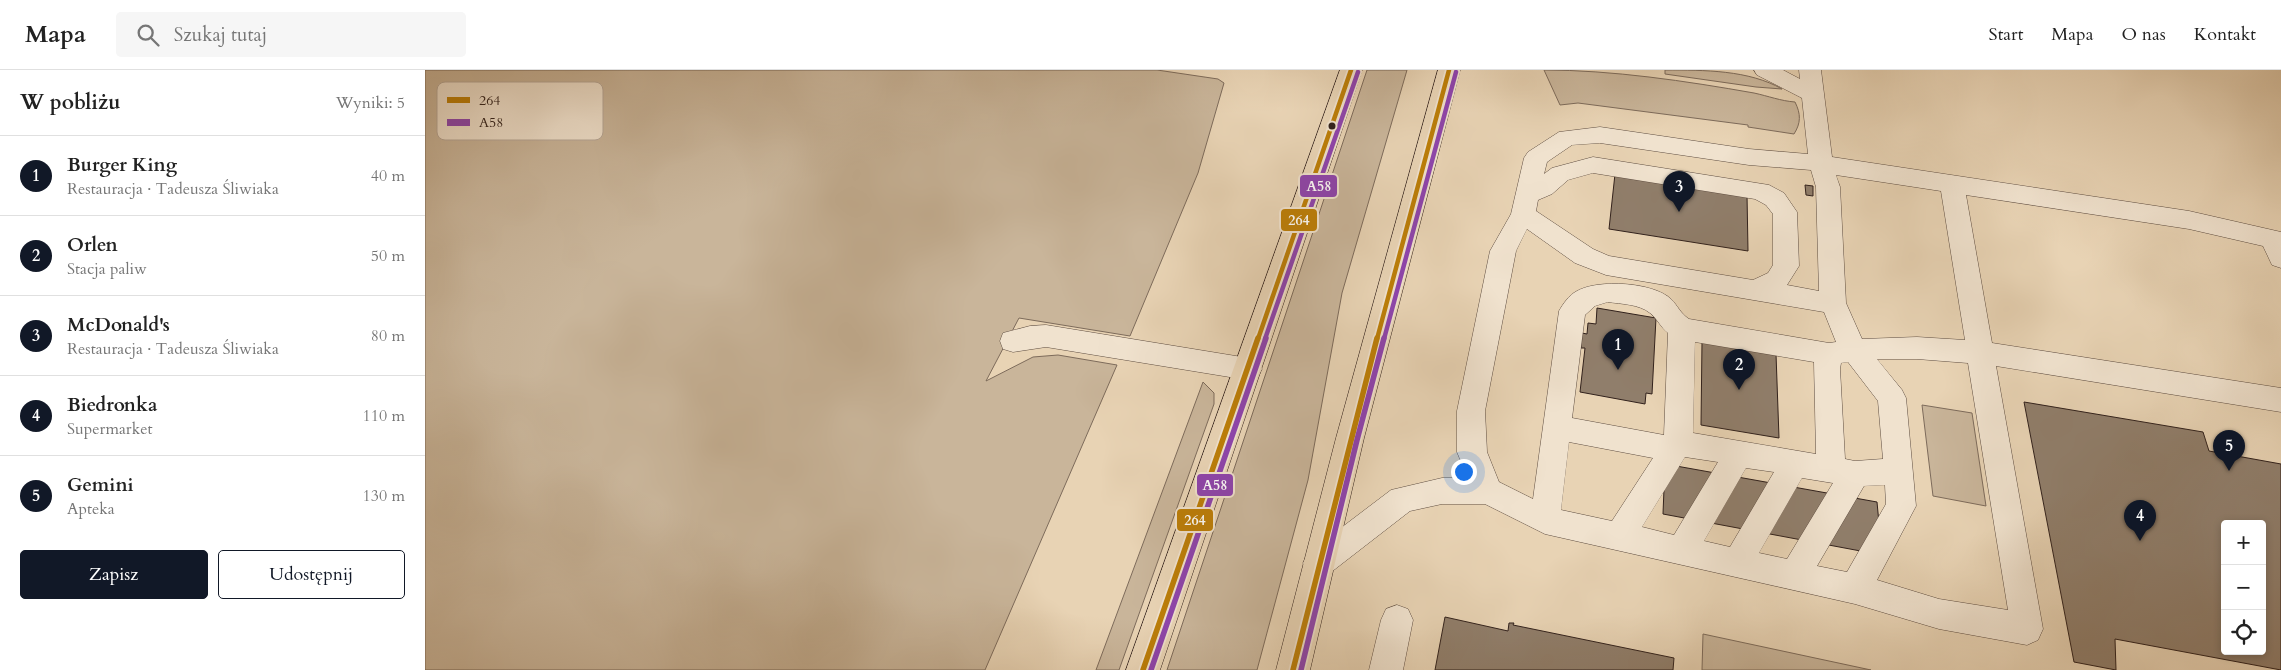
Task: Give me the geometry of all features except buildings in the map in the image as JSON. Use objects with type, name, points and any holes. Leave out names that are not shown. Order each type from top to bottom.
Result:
[{"type":"main road","points":[[1143,670],[1351,70]]},
{"type":"main road","points":[[1293,670],[1350,438],[1449,70]]},
{"type":"street","points":[[1765,70],[1812,94]]},
{"type":"street","points":[[1810,70],[1821,163],[1828,187],[1833,303],[1841,352],[1892,398],[1899,471],[1901,506],[1855,589]]},
{"type":"street","points":[[1488,491],[1472,452],[1471,411],[1501,260],[1525,204],[1536,158],[1567,138],[1600,135],[1749,157],[1821,163],[1852,170],[2180,218],[2273,239],[2281,258]]},
{"type":"street","points":[[1525,204],[1560,174],[1593,165],[1760,191],[1775,199],[1785,212],[1786,266],[1777,280],[1754,290]]},
{"type":"street","points":[[1319,563],[1402,499],[1442,491],[1488,491],[1545,520],[1855,589],[1939,614],[2027,629],[1952,184]]},
{"type":"street","points":[[1525,204],[1584,256],[1606,266],[1833,303]]},
{"type":"street","points":[[1545,520],[1572,311],[1586,298],[1607,292],[1645,298],[1661,306],[1670,320],[1681,329],[1841,352],[1917,346],[1979,352],[2281,400]]},
{"type":"street","points":[[1619,537],[1675,446],[1681,329]]},
{"type":"street","points":[[1013,341],[1046,336],[1248,368]]},
{"type":"street","points":[[1794,576],[1843,472],[1826,369],[1841,352]]},
{"type":"street","points":[[1558,428],[1843,472],[1899,471]]},
{"type":"street","points":[[1681,551],[1738,455]]},
{"type":"street","points":[[1737,563],[1794,465]]},
{"type":"street","points":[[1386,670],[1397,620]]},
{"type":"shaded area","points":[[425,70],[1157,70],[1218,79],[1224,83],[1198,173],[1130,336],[1019,318],[986,381],[1033,357],[1058,355],[1117,365],[985,670],[425,670]]},
{"type":"shaded area","points":[[1367,70],[1407,70],[1342,293],[1308,480],[1257,670],[1167,670]]},
{"type":"shaded area","points":[[1544,70],[1570,70],[1649,77],[1754,93],[1795,102],[1799,114],[1799,122],[1794,134],[1748,127],[1748,125],[1578,103],[1560,105]]},
{"type":"shaded area","points":[[1665,70],[1726,72],[1755,78],[1782,89],[1665,74]]},
{"type":"shaded area","points":[[1203,382],[1214,393],[1214,404],[1119,670],[1096,670]]},
{"type":"shaded area","points":[[1922,405],[1972,413],[1986,506],[1933,496]]},
{"type":"shaded area","points":[[1703,634],[1871,670],[1702,670]]},
{"type":"transit line","name":"264","points":[[1143,670],[1351,70]]},
{"type":"transit line","name":"264","points":[[1293,670],[1350,438],[1449,70]]},
{"type":"transit line","name":"A58","points":[[1151,670],[1358,72]]},
{"type":"transit line","name":"A58","points":[[1301,670],[1357,440],[1456,72]]},
{"type":"place","name":"McDonald's","points":[[1679,212]]},
{"type":"place","name":"Burger King","points":[[1618,370]]},
{"type":"place","name":"Orlen","points":[[1739,390]]},
{"type":"place","name":"Gemini","points":[[2229,471]]},
{"type":"place","name":"Biedronka","points":[[2140,541]]}]
